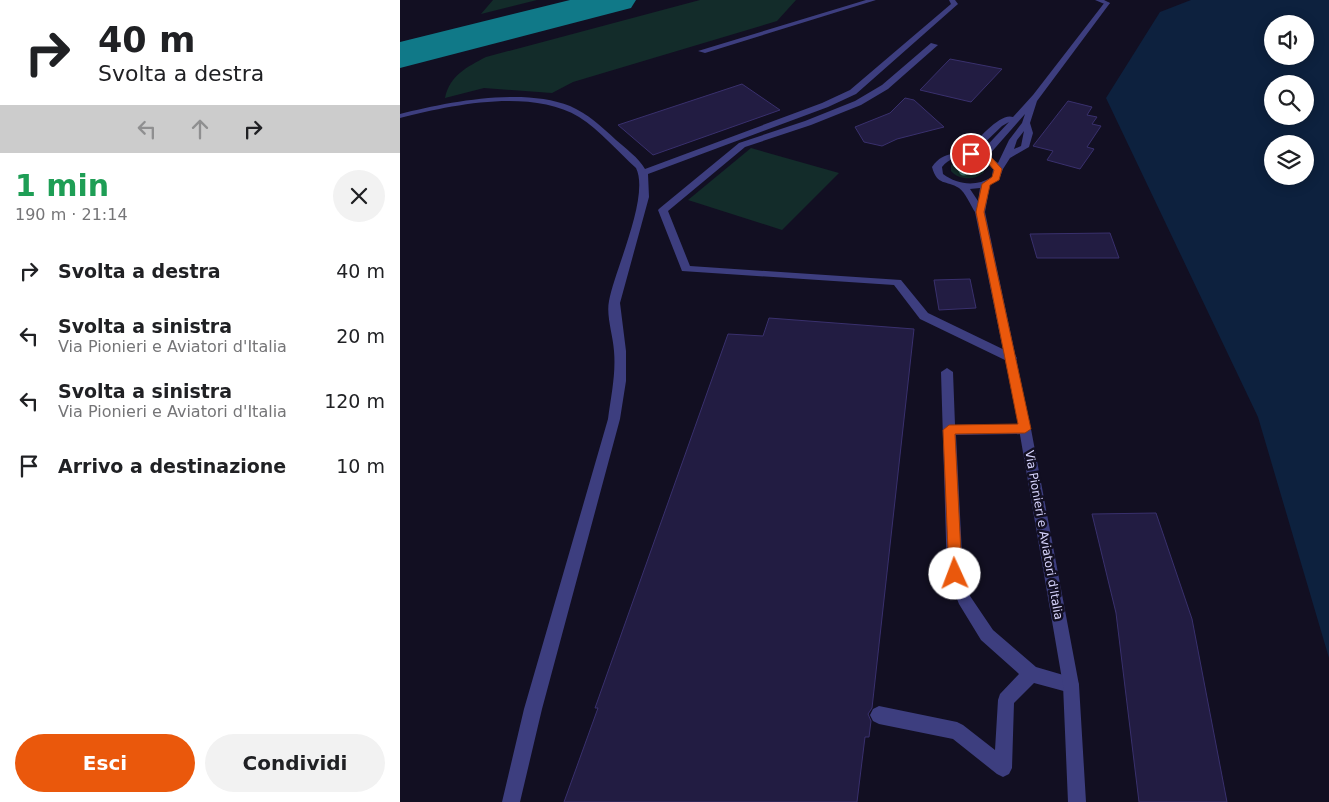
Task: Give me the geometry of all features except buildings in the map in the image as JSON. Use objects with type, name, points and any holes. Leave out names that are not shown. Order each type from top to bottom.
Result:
[{"type":"street","points":[[702,51],[872,0]]},
{"type":"street","points":[[643,173],[825,105],[853,92],[955,4],[952,0]]},
{"type":"street","points":[[982,157],[1036,97],[1107,3],[1098,0]]},
{"type":"street","points":[[934,46],[886,87],[858,103],[808,123],[742,145],[663,210],[686,269],[897,282],[924,316],[1011,358]]},
{"type":"street","points":[[1007,156],[1013,140],[1026,123],[1036,97]]},
{"type":"street","points":[[400,116],[449,104],[480,100],[550,104],[582,116],[640,167],[643,173],[644,197],[614,303],[620,351],[620,381],[614,420],[533,708],[511,802]]},
{"type":"street","points":[[968,154],[999,124],[1019,114]]},
{"type":"street","points":[[1007,156],[1025,147],[1029,133],[1026,123]]},
{"type":"street","points":[[986,184],[963,186],[944,180],[939,175],[937,167],[942,160],[949,157],[968,154],[982,157],[992,162],[998,169]]},
{"type":"street","name":"Via Pionieri e Aviatori d'Italia","points":[[980,212],[986,184],[996,178],[998,169],[1007,156]]},
{"type":"street","name":"Via Pionieri e Aviatori d'Italia","points":[[963,186],[980,212],[1025,429],[1071,686],[1077,802]]},
{"type":"street","points":[[947,372],[955,574],[964,599],[987,635],[1031,674],[1071,686]]},
{"type":"street","points":[[949,430],[1025,429]]},
{"type":"street","points":[[879,715],[957,732],[1003,768],[1006,700],[1031,674]]},
{"type":"green space","points":[[493,0],[537,0],[481,14]]},
{"type":"green space","points":[[700,0],[796,0],[777,21],[573,82],[552,93],[484,88],[445,98],[451,83],[460,73],[486,57]]},
{"type":"green space","points":[[751,148],[839,173],[782,230],[688,200]]},
{"type":"green space","points":[[962,160],[977,162],[983,167],[984,172],[972,178],[963,178],[954,174],[951,171],[951,165]]},
{"type":"water","points":[[1191,0],[1329,0],[1329,658],[1258,417],[1106,98],[1160,12]]},
{"type":"taxiway","points":[[400,55],[617,0]]},
{"type":"route","points":[[955,574],[949,430],[1025,429],[980,212],[986,184],[998,176],[998,169],[989,160],[971,154]]}]
